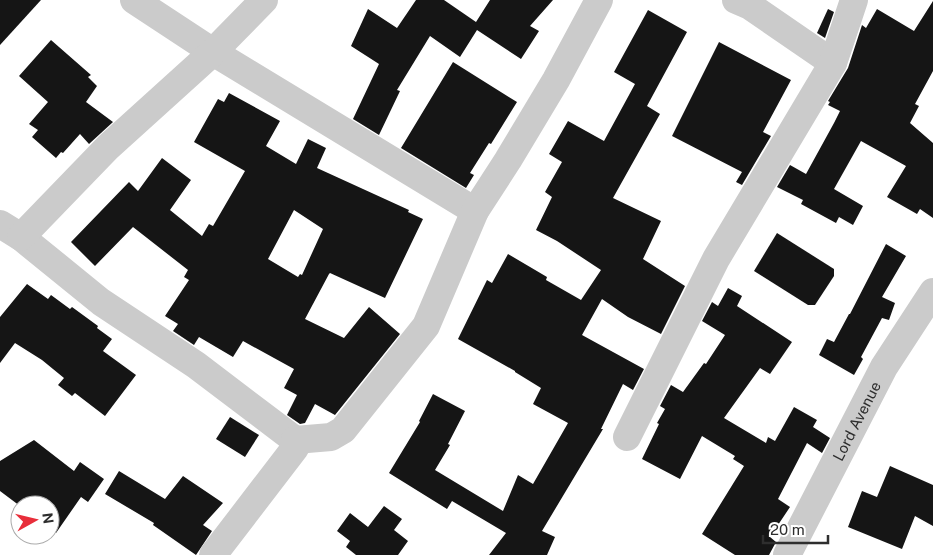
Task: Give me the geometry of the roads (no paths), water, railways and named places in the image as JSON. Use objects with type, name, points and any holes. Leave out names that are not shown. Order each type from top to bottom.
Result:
[{"type":"street","points":[[134,0],[213,52],[475,211]]},
{"type":"street","points":[[264,0],[213,52],[108,147],[10,230],[100,302],[196,365],[295,440],[331,437],[343,430],[426,326],[475,211],[556,80],[599,0]]},
{"type":"street","points":[[736,0],[750,6],[833,63]]},
{"type":"street","points":[[628,437],[716,259],[833,63],[854,0]]},
{"type":"street","name":"Lord Avenue","points":[[787,555],[884,367],[933,292]]},
{"type":"street","points":[[214,555],[295,448],[295,440]]}]
